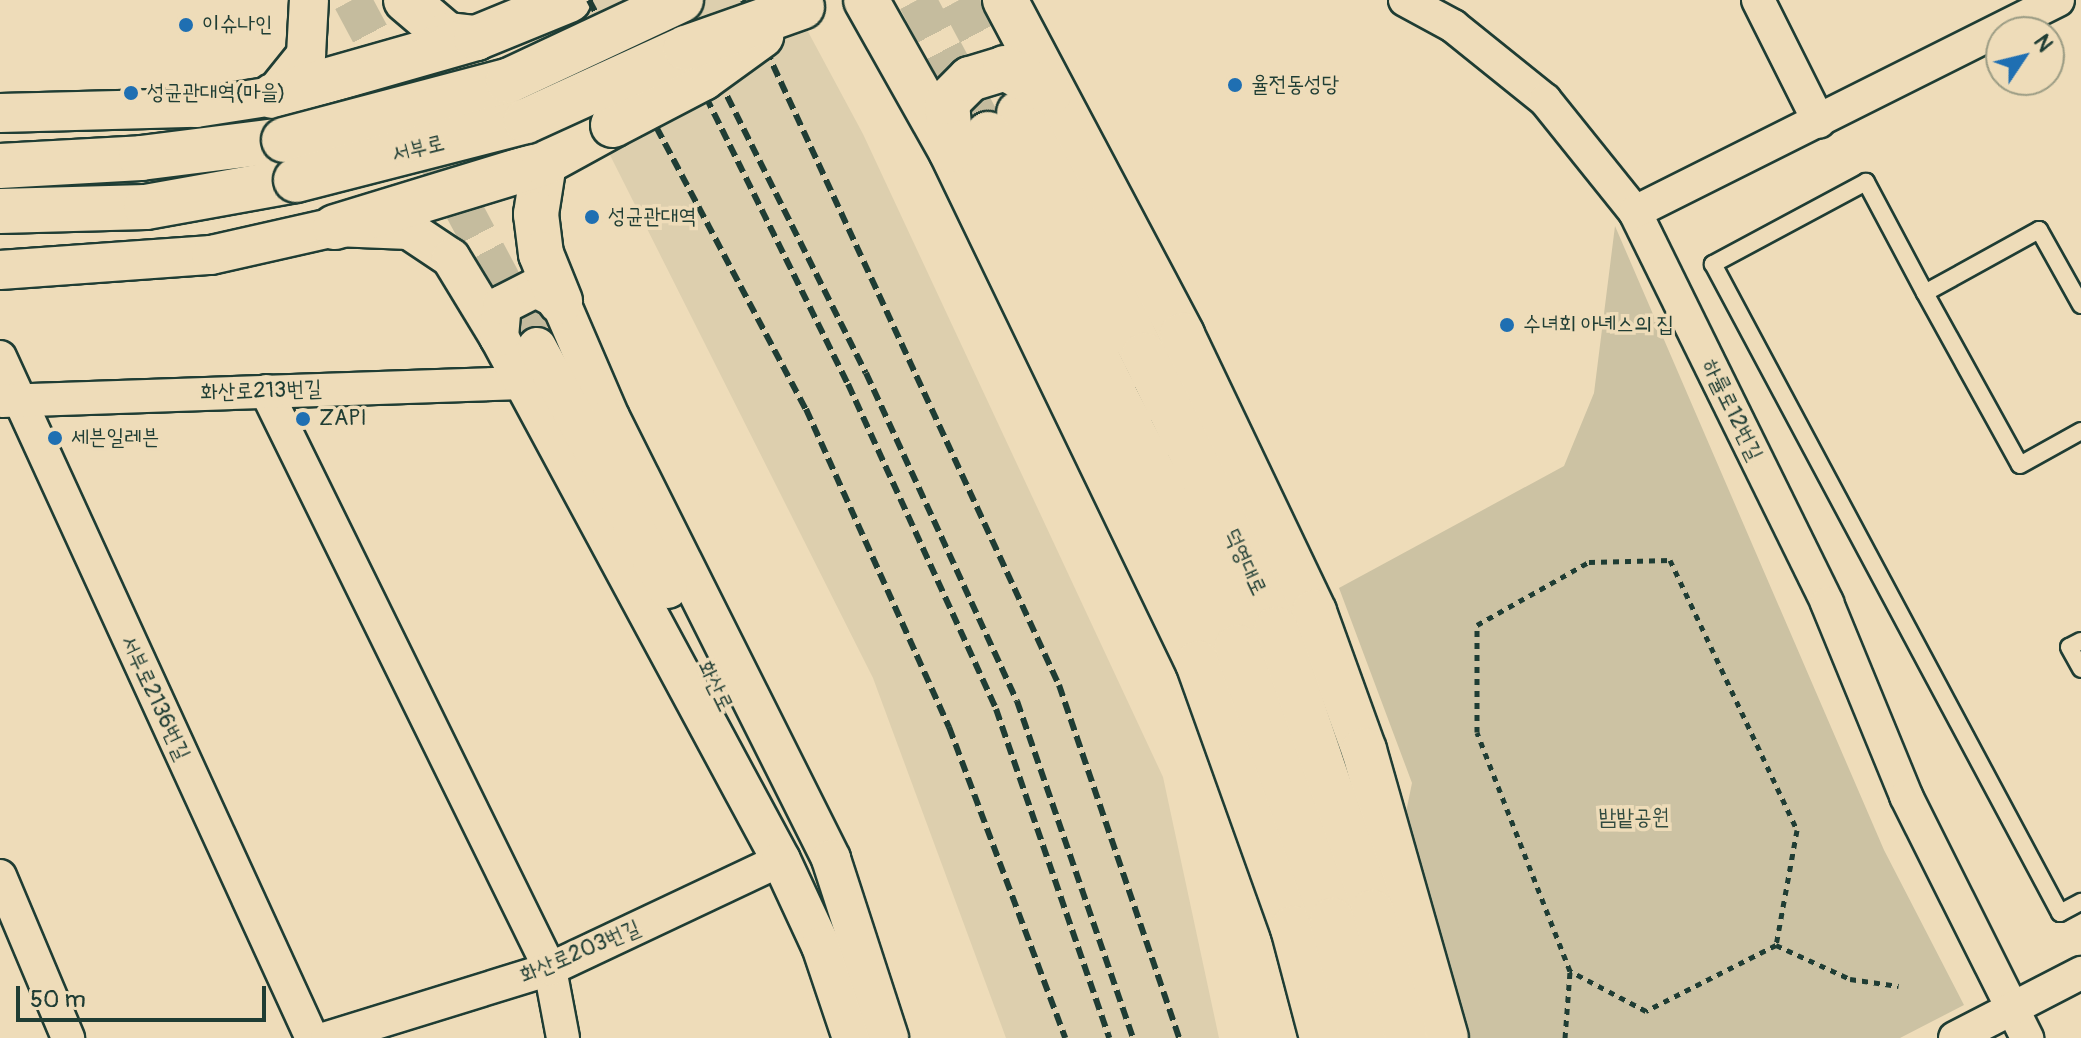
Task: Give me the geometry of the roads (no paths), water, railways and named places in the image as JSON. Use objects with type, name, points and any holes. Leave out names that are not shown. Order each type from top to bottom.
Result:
[{"type":"main road","points":[[406,0],[447,35],[476,38]]},
{"type":"main road","name":"서부로","points":[[0,166],[141,158],[284,140],[508,81],[681,0]]},
{"type":"main road","points":[[866,0],[1002,123],[1182,335],[1314,612],[1369,764],[1446,1038]]},
{"type":"main road","points":[[1005,0],[1002,123],[1293,928],[1322,1038]]},
{"type":"main road","points":[[273,96],[476,38],[560,4]]},
{"type":"main road","points":[[335,227],[544,163],[703,78],[808,4]]},
{"type":"main road","name":"서부로","points":[[0,211],[146,207],[327,172],[526,121],[686,48],[808,4]]},
{"type":"main road","name":"덕영대로","points":[[1002,123],[1237,647],[1332,920],[1363,1038]]},
{"type":"main road","name":"덕영대로","points":[[1002,123],[1151,369],[1276,629],[1372,912],[1405,1038]]},
{"type":"main road","points":[[544,163],[536,214],[541,254],[560,301]]},
{"type":"street","points":[[0,113],[196,108],[273,96],[306,55],[309,0]]},
{"type":"street","name":"하률로12번길","points":[[1405,0],[1453,26],[1545,100],[1635,212],[1827,603],[1906,796],[2009,1009],[2027,1038]]},
{"type":"street","points":[[1758,0],[1819,122]]},
{"type":"street","points":[[1635,212],[2058,0]]},
{"type":"street","points":[[0,270],[211,255],[335,227],[409,230],[451,258],[499,337],[781,860],[821,946],[852,1038]]},
{"type":"street","points":[[499,337],[502,305],[536,288],[560,301],[610,417],[831,859],[889,1038]]},
{"type":"street","name":"화산로","points":[[537,347],[669,591],[819,904],[865,1038]]},
{"type":"street","name":"서부로2136번길","points":[[0,357],[9,401],[312,1038]]},
{"type":"street","name":"화산로213번길","points":[[9,401],[522,383]]},
{"type":"street","points":[[266,391],[550,969],[563,1038]]},
{"type":"street","name":"화산로203번길","points":[[327,1038],[550,969],[781,860]]},
{"type":"street","points":[[0,876],[68,1038]]},
{"type":"street","points":[[1955,1038],[2081,973]]},
{"type":"lane","points":[[2081,431],[2020,465],[1866,182],[1713,264],[2060,913],[2081,902]]},
{"type":"lane","points":[[1925,293],[2039,230],[2081,305]]},
{"type":"lane","points":[[2081,641],[2069,647],[2081,669]]},
{"type":"tunnel","points":[[352,0],[537,347]]},
{"type":"tunnel","points":[[917,0],[988,134]]},
{"type":"tunnel","points":[[959,0],[1010,96]]},
{"type":"railway","points":[[589,0],[806,409],[949,727],[1065,1038]]},
{"type":"railway","points":[[658,0],[848,384],[996,709],[1109,1038]]},
{"type":"railway","points":[[679,0],[866,373],[1017,701],[1133,1038]]},
{"type":"railway","points":[[743,0],[1059,685],[1179,1038]]},
{"type":"place","name":"이슈나인","points":[[186,25]]},
{"type":"place","name":"율전동성당","points":[[1235,85]]},
{"type":"place","name":"성균관대역(마을)","points":[[131,93]]},
{"type":"place","name":"성균관대역","points":[[592,217]]},
{"type":"place","name":"수녀회 아녜스의 집","points":[[1507,325]]},
{"type":"place","name":"ZAPI","points":[[303,419]]},
{"type":"place","name":"세븐일레븐","points":[[55,438]]},
{"type":"park label","name":"밤밭공원","points":[[1634,818]]}]
